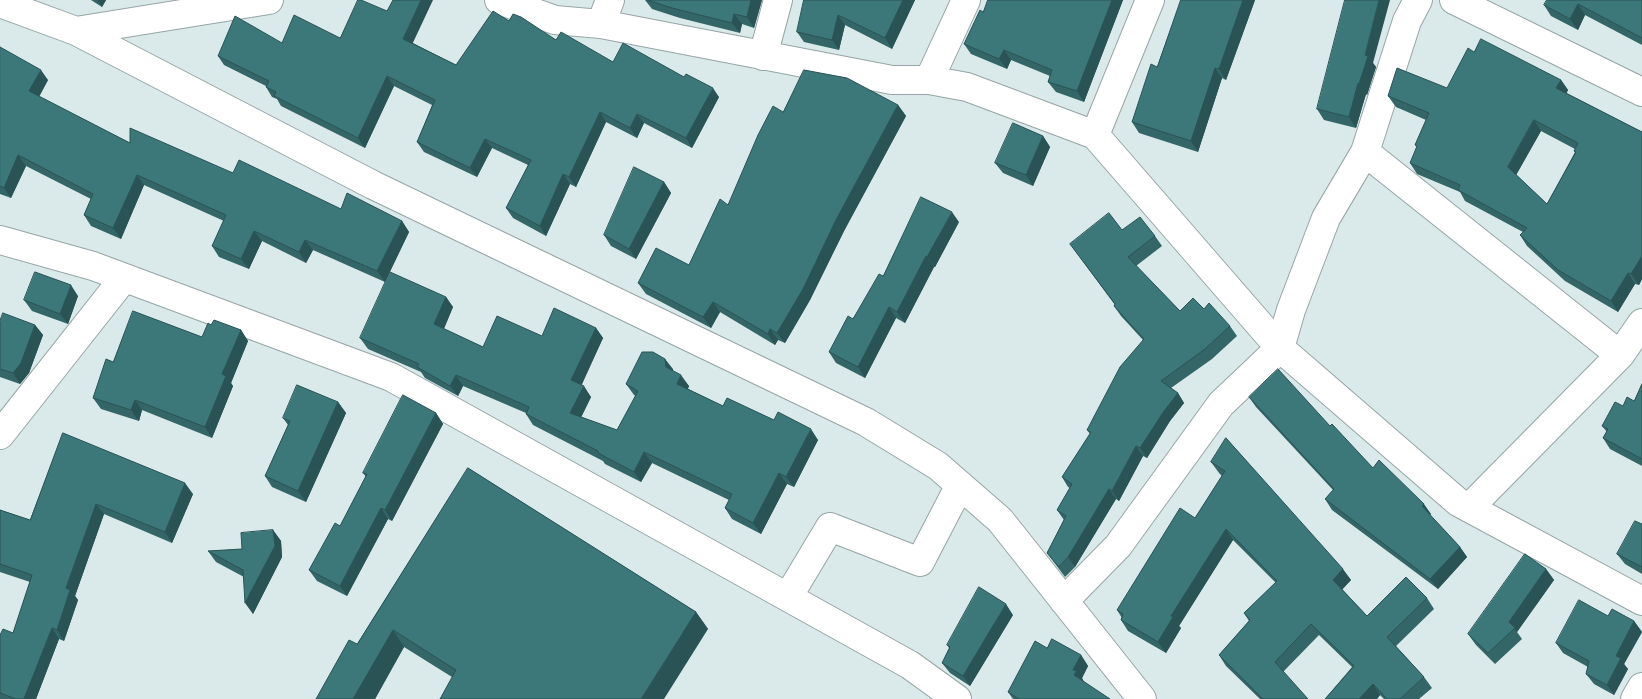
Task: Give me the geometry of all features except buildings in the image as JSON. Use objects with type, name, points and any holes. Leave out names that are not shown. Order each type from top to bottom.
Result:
[{"type":"street","points":[[76,31],[269,0]]},
{"type":"street","points":[[500,0],[555,20],[606,12],[763,56],[892,80],[929,80],[967,87],[1095,135],[1280,348],[1458,502],[1642,601]]},
{"type":"street","points":[[763,56],[778,0]]},
{"type":"street","points":[[929,80],[966,0]]},
{"type":"street","points":[[1095,135],[1150,0]]},
{"type":"street","points":[[1064,601],[1118,546],[1221,404],[1280,348],[1291,310],[1326,218],[1366,152],[1407,21],[1418,0]]},
{"type":"street","points":[[1454,0],[1642,92]]},
{"type":"street","points":[[8,3],[76,31],[373,185],[866,422],[938,466],[1000,520],[1142,699]]},
{"type":"street","points":[[1366,152],[1620,355]]},
{"type":"street","points":[[0,240],[93,266],[391,377],[910,665],[957,699]]},
{"type":"street","points":[[0,435],[124,278]]},
{"type":"street","points":[[1469,508],[1620,355],[1642,323]]},
{"type":"street","points":[[788,597],[830,526],[920,562],[960,484]]},
{"type":"street","points":[[1635,699],[1642,687]]}]
